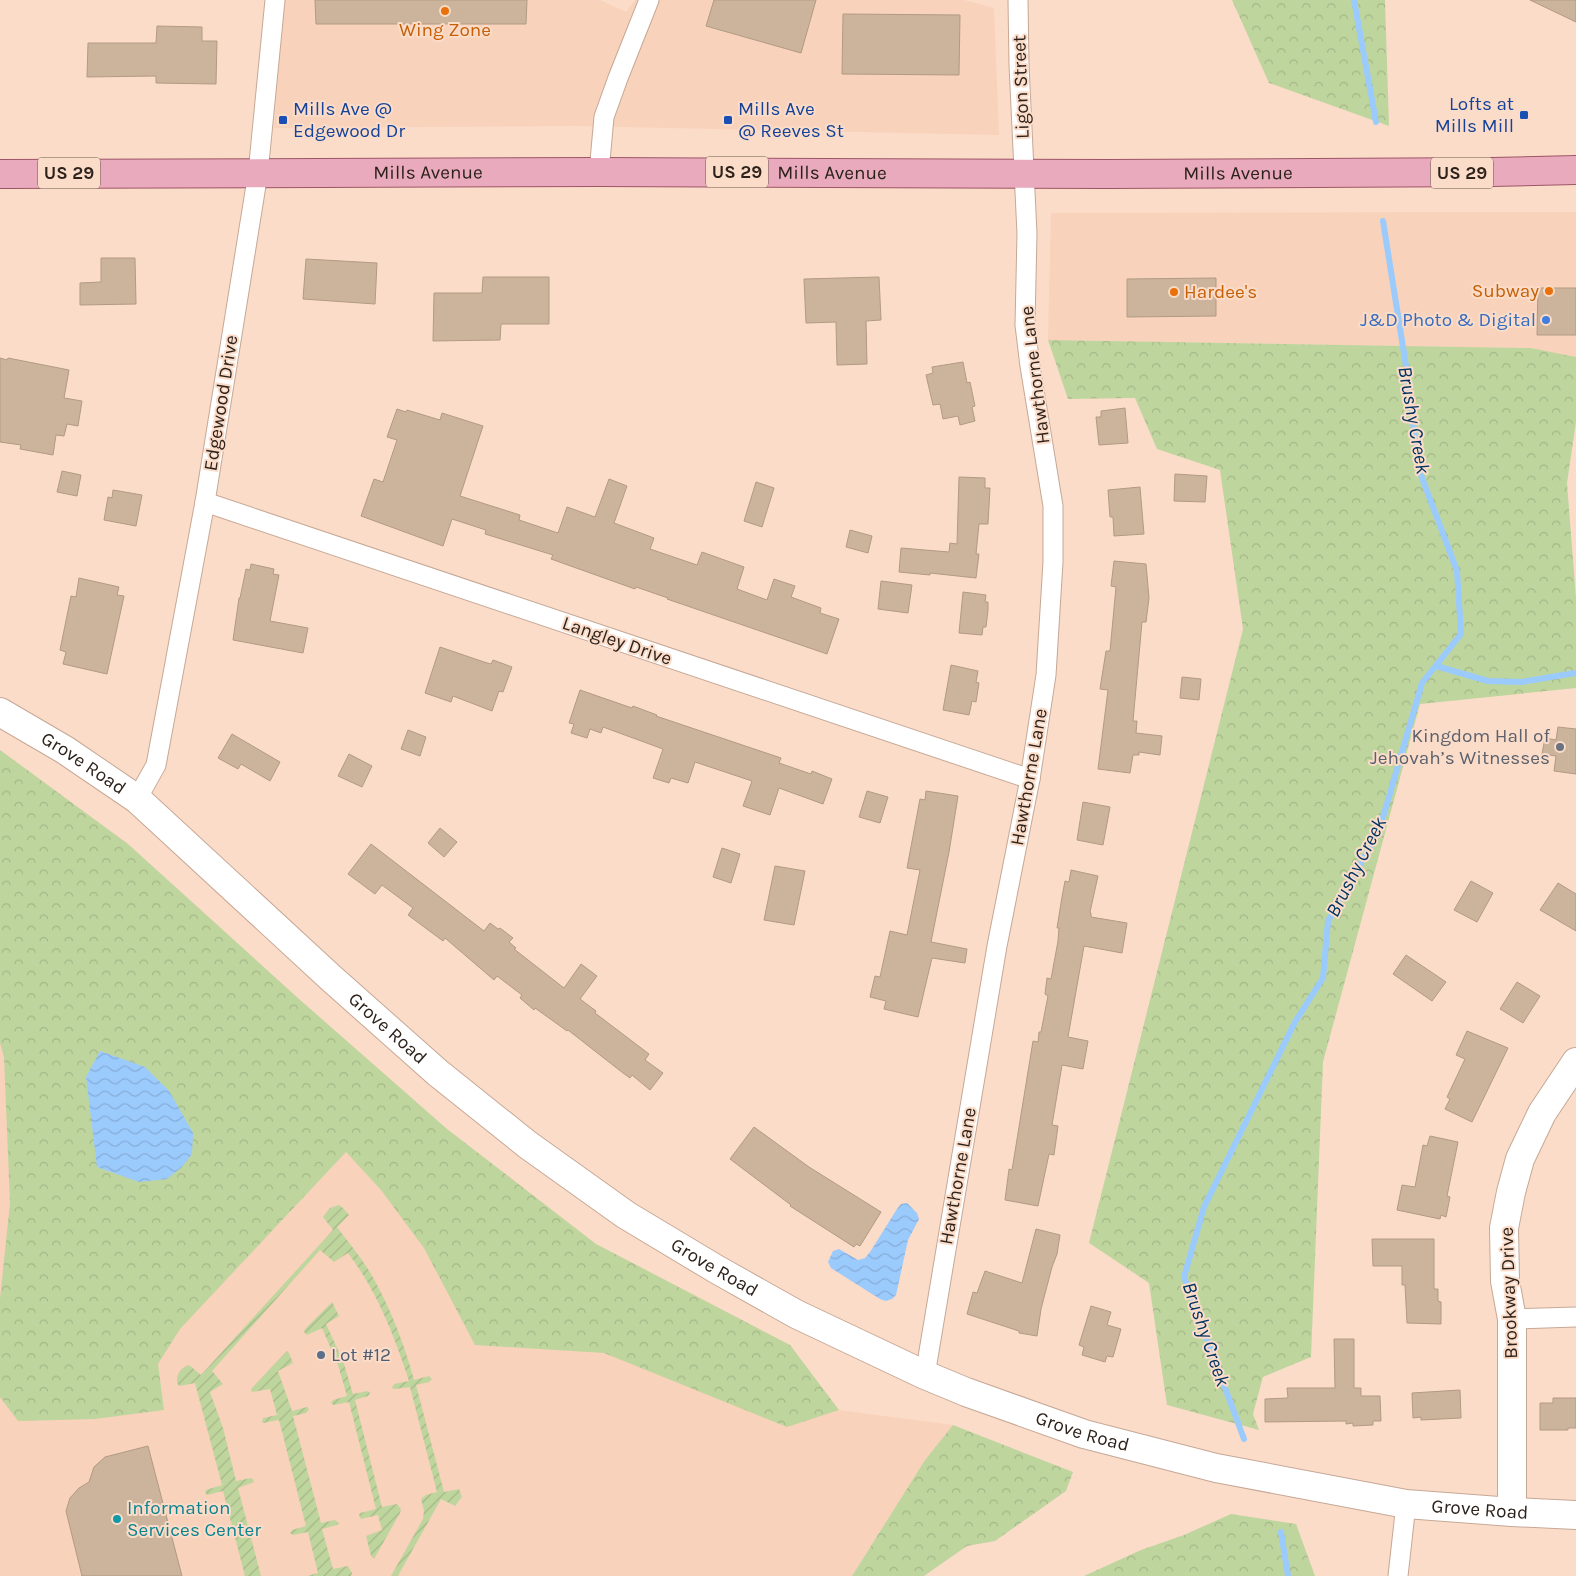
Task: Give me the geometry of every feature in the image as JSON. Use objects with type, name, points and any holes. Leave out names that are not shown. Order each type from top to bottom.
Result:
[{"type":"main road","name":"Mills Avenue","points":[[0,174],[599,172],[1024,174],[1576,170]]},
{"type":"main road","name":"Grove Road","points":[[0,712],[65,750],[137,799],[331,978],[438,1073],[528,1145],[626,1215],[796,1314],[925,1375],[966,1392],[1084,1434],[1216,1468],[1406,1504],[1576,1515]]},
{"type":"main road","name":"Brookway Drive","points":[[1512,1512],[1512,1319],[1505,1281],[1504,1228],[1520,1159],[1542,1113],[1576,1062]]},
{"type":"street","name":"Edgewood Drive","points":[[137,799],[156,765],[205,502],[258,173],[275,0]]},
{"type":"street","points":[[599,172],[604,117],[649,0]]},
{"type":"street","name":"Ligon Street","points":[[1018,0],[1024,174]]},
{"type":"street","name":"Hawthorne Lane","points":[[925,1375],[997,946],[1030,779],[1046,675],[1054,562],[1053,506],[1030,366],[1026,325],[1027,234],[1024,174]]},
{"type":"street","name":"Langley Drive","points":[[205,502],[1030,779]]},
{"type":"street","points":[[1512,1319],[1576,1316]]},
{"type":"street","points":[[1398,1576],[1406,1504]]},
{"type":"shaded area","points":[[282,0],[600,0],[626,12],[635,0],[964,0],[994,8],[999,135],[576,126],[274,128]]},
{"type":"shaded area","points":[[1576,212],[1576,357],[1531,348],[1048,340],[1051,213]]},
{"type":"shaded area","points":[[0,750],[128,844],[299,999],[447,1129],[596,1244],[790,1345],[839,1410],[953,1425],[925,1460],[852,1576],[0,1576]]},
{"type":"green space","points":[[1232,0],[1385,0],[1389,126],[1269,83]]},
{"type":"green space","points":[[1048,340],[1531,348],[1576,357],[1576,422],[1567,483],[1576,598],[1576,688],[1420,704],[1323,1062],[1311,1357],[1263,1377],[1253,1414],[1259,1430],[1167,1405],[1149,1283],[1089,1243],[1243,629],[1220,470],[1157,449],[1135,398],[1068,399]]},
{"type":"green space","points":[[0,750],[128,844],[299,999],[447,1129],[596,1244],[790,1345],[839,1410],[787,1427],[604,1353],[475,1345],[424,1248],[381,1190],[346,1152],[180,1329],[158,1364],[164,1410],[95,1419],[18,1421],[0,1397],[0,1299],[10,1203],[4,1057],[0,1043]]},
{"type":"green space","points":[[339,1205],[349,1215],[337,1227],[359,1256],[378,1287],[401,1339],[414,1380],[429,1376],[432,1379],[429,1382],[416,1385],[444,1492],[459,1489],[462,1497],[455,1506],[441,1499],[398,1576],[391,1576],[423,1519],[424,1511],[421,1499],[426,1495],[437,1492],[410,1387],[392,1388],[394,1384],[409,1381],[384,1314],[368,1283],[348,1253],[334,1262],[320,1250],[212,1371],[223,1384],[210,1392],[223,1428],[236,1481],[251,1478],[254,1482],[238,1488],[261,1576],[245,1576],[223,1491],[207,1495],[205,1492],[222,1485],[195,1383],[179,1386],[177,1376],[181,1370],[189,1365],[201,1375],[333,1230],[323,1217],[330,1208]]},
{"type":"green space","points":[[332,1302],[339,1316],[326,1324],[343,1361],[353,1394],[368,1391],[370,1393],[368,1396],[355,1400],[382,1507],[397,1504],[401,1509],[374,1559],[371,1556],[366,1536],[382,1530],[378,1515],[361,1519],[359,1515],[360,1513],[376,1509],[349,1402],[334,1405],[331,1403],[333,1400],[347,1396],[338,1365],[322,1328],[307,1335],[304,1332]]},
{"type":"green space","points":[[287,1351],[293,1363],[278,1371],[292,1411],[307,1407],[309,1409],[306,1413],[293,1416],[321,1523],[335,1520],[339,1523],[322,1529],[333,1569],[348,1566],[352,1573],[351,1576],[307,1576],[318,1573],[308,1532],[293,1535],[290,1533],[292,1530],[306,1526],[279,1420],[262,1422],[263,1418],[277,1415],[270,1389],[252,1392],[251,1389]]},
{"type":"green space","points":[[953,1425],[1073,1472],[1066,1491],[995,1541],[967,1546],[924,1576],[852,1576],[925,1460]]},
{"type":"green space","points":[[1231,1514],[1296,1524],[1315,1576],[1084,1576],[1141,1550],[1184,1535]]},
{"type":"water","points":[[100,1051],[145,1067],[169,1091],[193,1133],[192,1154],[182,1167],[167,1179],[139,1182],[97,1167],[86,1077]]},
{"type":"water","points":[[907,1203],[917,1213],[919,1219],[908,1240],[896,1295],[886,1301],[831,1268],[828,1262],[833,1251],[839,1249],[858,1260],[865,1258],[897,1209],[901,1204]]},
{"type":"building","points":[[315,0],[527,0],[526,24],[316,24]]},
{"type":"building","points":[[714,0],[816,0],[801,53],[706,26]]},
{"type":"building","points":[[1530,0],[1576,0],[1576,22]]},
{"type":"building","points":[[843,14],[960,15],[959,75],[842,74]]},
{"type":"building","points":[[157,26],[202,27],[202,41],[217,41],[216,84],[156,83],[156,76],[87,77],[88,43],[156,43]]},
{"type":"building","points":[[101,258],[135,258],[136,304],[80,305],[80,283],[101,282]]},
{"type":"building","points":[[306,259],[377,263],[375,304],[303,299]]},
{"type":"building","points":[[483,277],[549,277],[549,324],[501,324],[500,340],[433,341],[434,293],[482,293]]},
{"type":"building","points":[[879,277],[881,320],[866,321],[867,364],[837,365],[836,322],[806,323],[804,279]]},
{"type":"building","points":[[1216,278],[1216,316],[1127,317],[1127,279]]},
{"type":"building","points":[[1538,288],[1576,288],[1576,335],[1537,335]]},
{"type":"building","points":[[0,358],[69,370],[64,398],[82,401],[78,426],[67,424],[64,436],[56,435],[53,455],[20,449],[21,445],[0,442]]},
{"type":"building","points":[[963,362],[967,383],[970,382],[975,406],[972,407],[975,421],[960,425],[958,416],[943,419],[940,404],[933,405],[926,375],[933,373],[932,367]]},
{"type":"building","points":[[1125,408],[1128,443],[1099,445],[1096,417],[1101,417],[1101,411]]},
{"type":"building","points":[[397,409],[406,412],[407,410],[440,420],[442,413],[483,426],[460,496],[520,515],[519,520],[558,533],[567,507],[595,517],[609,479],[627,486],[614,523],[654,538],[650,549],[697,565],[702,552],[744,567],[737,589],[767,600],[774,579],[795,586],[791,597],[821,608],[820,613],[839,619],[827,654],[551,559],[553,555],[485,534],[486,530],[452,519],[443,546],[361,516],[374,479],[383,482],[397,440],[387,437]]},
{"type":"building","points":[[62,471],[81,475],[77,496],[57,492]]},
{"type":"building","points":[[1175,474],[1207,476],[1205,502],[1174,501]]},
{"type":"building","points":[[959,477],[985,478],[985,488],[990,488],[988,524],[979,524],[976,554],[979,554],[976,578],[899,572],[901,548],[949,552],[950,543],[957,544]]},
{"type":"building","points":[[756,482],[774,488],[762,527],[744,521]]},
{"type":"building","points":[[1140,487],[1144,534],[1114,536],[1113,517],[1110,517],[1108,490]]},
{"type":"building","points":[[113,490],[142,495],[136,526],[104,520],[108,497],[112,498]]},
{"type":"building","points":[[850,530],[872,536],[868,553],[846,547]]},
{"type":"building","points":[[1114,561],[1146,564],[1149,598],[1146,622],[1142,622],[1133,721],[1137,721],[1136,733],[1162,736],[1160,755],[1139,752],[1139,755],[1133,755],[1130,773],[1098,769],[1108,690],[1100,689],[1106,651],[1110,651],[1116,587],[1111,586]]},
{"type":"building","points":[[251,564],[274,569],[273,574],[279,575],[270,621],[308,628],[303,653],[233,640],[239,598],[246,569],[250,570]]},
{"type":"building","points":[[79,578],[119,587],[117,595],[124,596],[107,674],[63,664],[66,652],[60,650],[71,596],[76,597]]},
{"type":"building","points":[[881,581],[912,585],[908,613],[878,609]]},
{"type":"building","points":[[963,592],[986,595],[985,602],[988,602],[988,610],[986,627],[983,627],[982,635],[959,633]]},
{"type":"building","points":[[440,647],[491,664],[493,660],[512,667],[503,692],[499,691],[492,711],[453,696],[451,702],[425,693]]},
{"type":"building","points":[[951,665],[978,671],[976,682],[979,683],[976,702],[972,701],[969,715],[943,710]]},
{"type":"building","points":[[1182,677],[1201,679],[1199,700],[1180,698]]},
{"type":"building","points":[[580,690],[632,708],[633,706],[656,716],[781,758],[779,763],[811,774],[812,771],[832,779],[823,804],[779,788],[770,815],[743,806],[752,781],[695,762],[688,783],[671,778],[669,783],[653,778],[663,749],[603,727],[601,733],[590,729],[587,738],[571,733],[574,724],[569,723]]},
{"type":"building","name":"Kingdom Hall of Jehovah’s Witnesses","points":[[1558,727],[1576,729],[1576,774],[1554,771],[1556,756],[1542,754],[1545,738],[1556,740]]},
{"type":"building","points":[[408,730],[426,737],[420,756],[401,749]]},
{"type":"building","points":[[232,734],[280,762],[270,781],[241,764],[238,769],[218,758]]},
{"type":"building","points":[[349,754],[372,766],[362,787],[338,776]]},
{"type":"building","points":[[867,791],[888,797],[880,823],[859,817]]},
{"type":"building","points":[[926,791],[958,796],[931,942],[967,949],[965,963],[932,958],[918,1017],[884,1009],[886,1001],[870,997],[875,976],[880,977],[890,931],[907,935],[920,870],[907,868],[920,799],[925,800]]},
{"type":"building","points":[[1083,802],[1110,807],[1103,845],[1077,840]]},
{"type":"building","points":[[440,828],[457,842],[444,857],[428,843]]},
{"type":"building","points":[[371,844],[484,931],[490,923],[498,929],[500,928],[513,938],[509,942],[516,948],[514,949],[564,988],[581,964],[597,976],[580,999],[596,1011],[595,1013],[649,1054],[645,1060],[663,1073],[650,1090],[632,1075],[630,1078],[623,1073],[568,1030],[535,1008],[534,1010],[520,998],[522,995],[497,976],[494,980],[445,938],[443,941],[408,915],[413,908],[382,885],[375,894],[348,874]]},
{"type":"building","points":[[722,848],[740,854],[731,883],[713,877]]},
{"type":"building","points":[[775,866],[805,871],[794,925],[764,920]]},
{"type":"building","points":[[1071,870],[1098,876],[1090,912],[1091,917],[1127,923],[1122,953],[1084,946],[1068,1037],[1088,1041],[1083,1069],[1062,1065],[1052,1125],[1058,1126],[1054,1155],[1049,1154],[1038,1206],[1005,1200],[1009,1169],[1012,1170],[1033,1041],[1038,1042],[1048,996],[1045,994],[1047,978],[1051,979],[1058,941],[1059,928],[1057,928],[1065,881],[1069,882]]},
{"type":"building","points":[[1471,881],[1493,893],[1477,922],[1454,910]]},
{"type":"building","points":[[1558,883],[1576,894],[1576,931],[1540,910]]},
{"type":"building","points":[[1406,955],[1446,982],[1432,1001],[1393,974]]},
{"type":"building","points":[[1517,982],[1540,996],[1523,1023],[1500,1009]]},
{"type":"building","points":[[1467,1031],[1508,1048],[1472,1122],[1445,1109],[1450,1099],[1447,1097],[1465,1059],[1456,1055]]},
{"type":"building","points":[[754,1127],[809,1167],[881,1212],[860,1246],[856,1244],[854,1247],[790,1206],[730,1159]]},
{"type":"building","points":[[1430,1136],[1458,1142],[1447,1196],[1450,1197],[1446,1217],[1441,1215],[1440,1219],[1397,1210],[1402,1185],[1415,1187],[1423,1145],[1427,1146]]},
{"type":"building","points":[[1036,1229],[1060,1235],[1057,1254],[1041,1309],[1037,1336],[1019,1333],[1019,1331],[967,1314],[973,1292],[977,1293],[985,1271],[1022,1283]]},
{"type":"building","points":[[1372,1239],[1434,1239],[1434,1289],[1438,1289],[1438,1301],[1441,1302],[1441,1324],[1407,1323],[1405,1285],[1402,1285],[1402,1266],[1373,1266]]},
{"type":"building","points":[[1091,1306],[1111,1312],[1107,1325],[1121,1329],[1113,1357],[1107,1356],[1105,1362],[1082,1355],[1084,1347],[1079,1345]]},
{"type":"building","points":[[1334,1339],[1354,1339],[1354,1388],[1361,1388],[1361,1396],[1380,1396],[1381,1421],[1373,1421],[1373,1425],[1353,1426],[1353,1423],[1346,1424],[1346,1421],[1265,1422],[1265,1399],[1288,1398],[1287,1388],[1335,1388]]},
{"type":"building","points":[[1460,1390],[1461,1418],[1421,1420],[1421,1417],[1413,1418],[1412,1393]]},
{"type":"building","points":[[1553,1398],[1576,1398],[1576,1428],[1568,1428],[1568,1430],[1540,1430],[1540,1403],[1553,1403]]},
{"type":"building","name":"Information Services Center","points":[[148,1446],[182,1576],[82,1576],[66,1511],[70,1498],[79,1488],[89,1482],[94,1467],[105,1457]]},
{"type":"waterway","name":"Brushy Creek","points":[[1354,0],[1376,122]]},
{"type":"waterway","name":"Brushy Creek","points":[[1244,1439],[1184,1277],[1204,1207],[1295,1022],[1323,978],[1328,921],[1379,831],[1422,683],[1461,634],[1457,571],[1419,470],[1406,366],[1383,221]]},
{"type":"waterway","points":[[1436,666],[1488,681],[1521,682],[1575,673]]},
{"type":"waterway","name":"Brushy Creek","points":[[1281,1532],[1288,1576]]},
{"type":"place","name":"Wing Zone","points":[[445,11]]},
{"type":"place","name":"Lofts at Mills Mill","points":[[1524,115]]},
{"type":"place","name":"Mills Ave @ Edgewood Dr","points":[[283,120]]},
{"type":"place","name":"Mills Ave @ Reeves St","points":[[728,120]]},
{"type":"place","name":"Subway","points":[[1549,291]]},
{"type":"place","name":"Hardee's","points":[[1174,292]]},
{"type":"place","name":"J&D Photo & Digital","points":[[1546,320]]},
{"type":"place","name":"Kingdom Hall of Jehovah’s Witnesses","points":[[1560,747]]},
{"type":"place","name":"Lot #12","points":[[321,1355]]},
{"type":"place","name":"Information Services Center","points":[[117,1519]]}]
